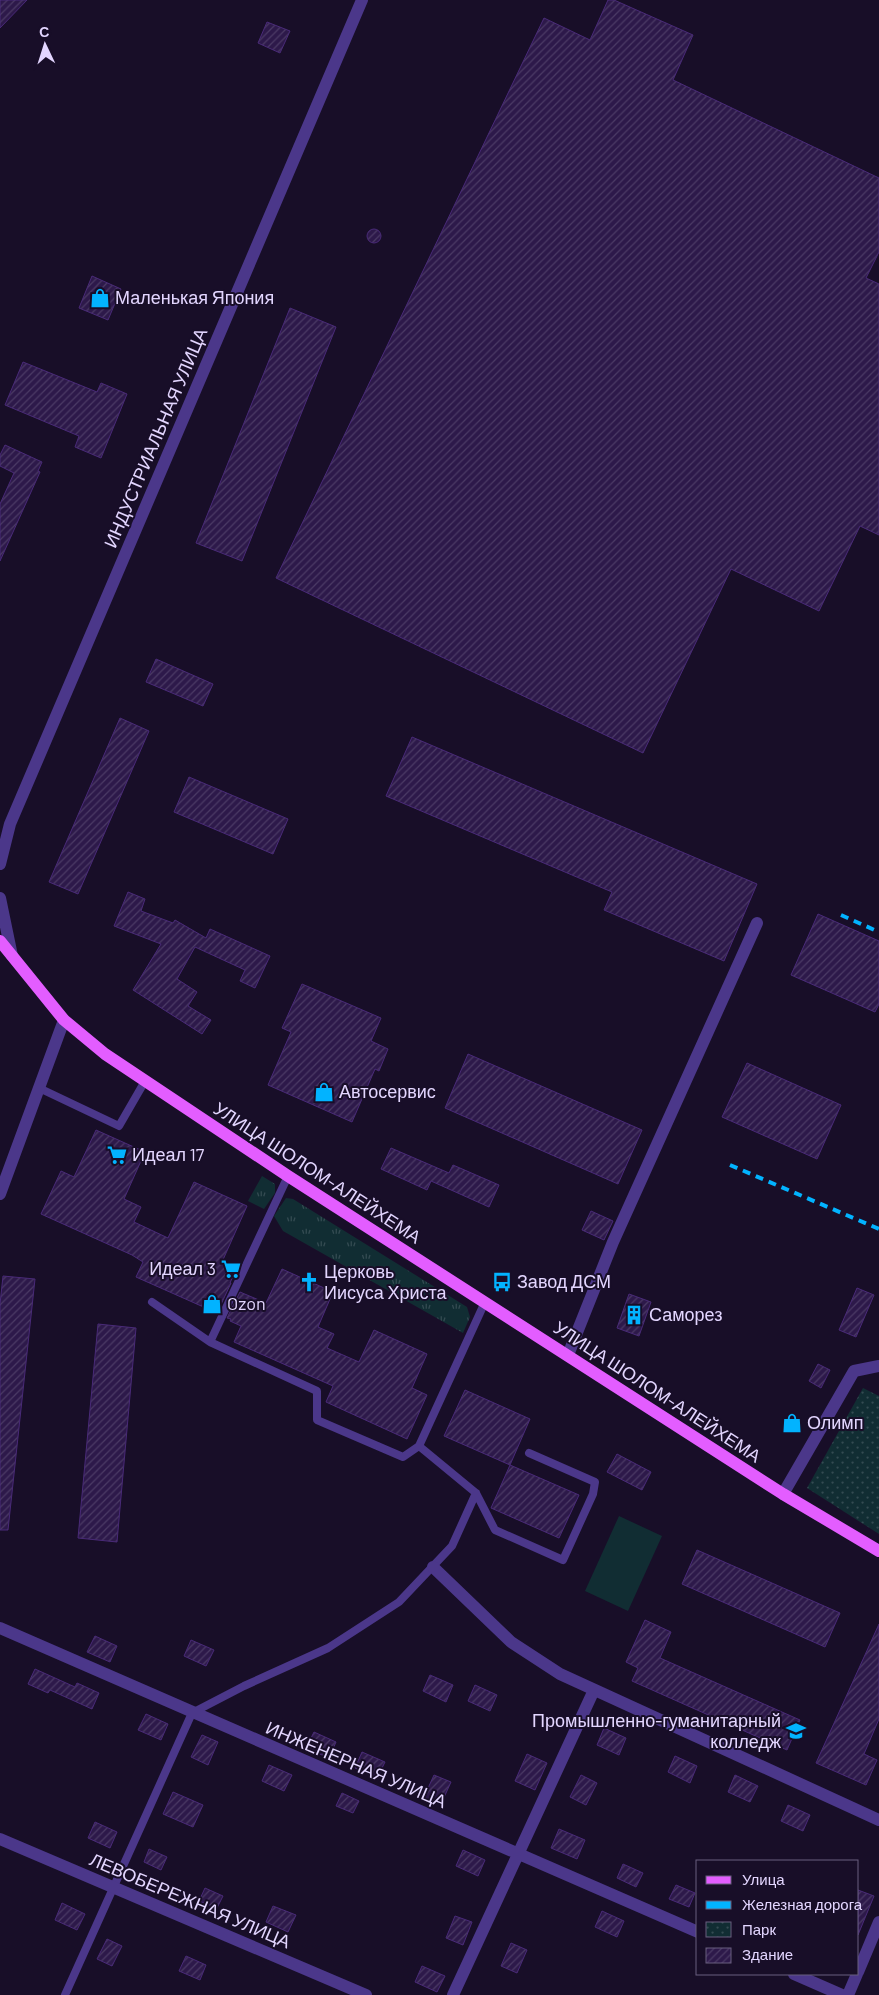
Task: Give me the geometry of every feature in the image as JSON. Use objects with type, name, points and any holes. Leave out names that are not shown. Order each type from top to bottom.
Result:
[{"type":"main road","name":"УЛИЦА ШОЛОМ-АЛЕЙХЕМА","points":[[0,941],[64,1020],[106,1054],[288,1176],[783,1494],[879,1551]]},
{"type":"street","name":"ИНДУСТРИАЛЬНАЯ УЛИЦА","points":[[0,864],[10,824],[360,1]]},
{"type":"street","points":[[0,834],[10,824]]},
{"type":"street","points":[[0,898],[12,956]]},
{"type":"street","points":[[568,1355],[613,1242],[757,923]]},
{"type":"street","points":[[0,1194],[64,1020]]},
{"type":"street","points":[[783,1494],[854,1371],[879,1366]]},
{"type":"street","points":[[433,1567],[511,1642],[560,1674],[879,1820]]},
{"type":"street","name":"ИНЖЕНЕРНАЯ УЛИЦА","points":[[0,1628],[696,1931]]},
{"type":"street","points":[[454,1995],[594,1690]]},
{"type":"street","name":"ЛЕВОБЕРЕЖНАЯ УЛИЦА","points":[[0,1839],[366,1995]]},
{"type":"street","points":[[859,1968],[879,1922]]},
{"type":"street","points":[[796,1975],[842,1995]]},
{"type":"street","points":[[848,1995],[856,1975]]},
{"type":"lane","points":[[39,1088],[119,1126],[145,1080]]},
{"type":"lane","points":[[210,1342],[288,1176]]},
{"type":"lane","points":[[152,1302],[210,1342],[317,1391],[317,1420],[403,1457],[420,1446],[485,1302]]},
{"type":"lane","points":[[420,1446],[476,1493],[495,1530],[563,1560],[593,1494],[595,1482],[529,1453]]},
{"type":"lane","points":[[65,1995],[192,1713],[244,1686],[328,1648],[398,1602],[452,1546],[476,1493]]},
{"type":"green space","points":[[262,1176],[275,1184],[275,1193],[264,1209],[248,1201]]},
{"type":"green space","points":[[286,1198],[293,1199],[467,1307],[470,1317],[463,1333],[283,1231],[274,1216]]},
{"type":"green space","points":[[863,1388],[879,1396],[879,1534],[807,1488]]},
{"type":"green space","points":[[619,1516],[662,1536],[628,1611],[585,1591]]},
{"type":"building","points":[[0,0],[27,0],[0,28]]},
{"type":"building","points":[[608,0],[614,0],[693,35],[673,80],[879,178],[879,252],[866,278],[879,284],[879,535],[860,526],[819,611],[731,569],[643,753],[276,578],[544,18],[590,40]]},
{"type":"building","points":[[267,22],[290,31],[280,53],[258,43]]},
{"type":"building","points":[[374,229],[379,231],[381,236],[379,241],[374,243],[369,241],[367,236],[369,231]]},
{"type":"building","name":"Маленькая Япония","points":[[92,276],[121,289],[108,320],[79,308]]},
{"type":"building","points":[[290,308],[336,327],[242,561],[196,543]]},
{"type":"building","points":[[23,362],[97,392],[101,383],[127,394],[101,458],[75,447],[79,436],[5,405]]},
{"type":"building","points":[[5,445],[42,462],[38,471],[40,472],[0,561],[0,504],[14,473],[0,466],[0,455]]},
{"type":"building","points":[[156,659],[213,684],[203,706],[146,682]]},
{"type":"building","points":[[120,718],[149,731],[78,894],[49,882]]},
{"type":"building","points":[[412,737],[757,884],[724,961],[604,910],[612,892],[386,796]]},
{"type":"building","points":[[189,777],[288,819],[273,854],[174,812]]},
{"type":"building","points":[[128,892],[145,899],[141,911],[173,923],[175,920],[206,938],[210,929],[270,956],[255,988],[240,981],[245,970],[195,947],[177,979],[197,992],[188,1006],[211,1020],[202,1034],[133,990],[161,944],[114,926]]},
{"type":"building","points":[[818,914],[879,941],[879,1004],[875,1012],[791,975]]},
{"type":"building","points":[[302,984],[381,1018],[371,1041],[388,1049],[379,1071],[375,1069],[352,1122],[268,1085],[291,1032],[282,1028]]},
{"type":"building","points":[[468,1054],[642,1130],[618,1184],[445,1108]]},
{"type":"building","points":[[747,1063],[841,1105],[817,1159],[722,1117]]},
{"type":"building","points":[[96,1130],[145,1152],[124,1199],[141,1207],[134,1222],[168,1238],[194,1182],[247,1206],[222,1262],[236,1269],[217,1313],[136,1277],[143,1262],[132,1255],[41,1214],[61,1171],[74,1177]]},
{"type":"building","points":[[391,1148],[449,1173],[453,1165],[499,1185],[489,1207],[431,1181],[427,1190],[381,1169]]},
{"type":"building","points":[[591,1211],[613,1221],[604,1240],[582,1230]]},
{"type":"building","points":[[282,1269],[333,1292],[318,1327],[334,1334],[327,1348],[359,1362],[374,1330],[427,1354],[412,1388],[427,1395],[407,1439],[326,1402],[333,1386],[234,1342],[241,1326],[227,1318],[240,1292],[266,1303]]},
{"type":"building","points":[[3,1276],[35,1279],[8,1530],[0,1530],[0,1304]]},
{"type":"building","points":[[857,1288],[874,1295],[856,1337],[839,1330]]},
{"type":"building","name":"Саморез","points":[[629,1294],[651,1302],[639,1336],[617,1328]]},
{"type":"building","points":[[98,1324],[136,1328],[117,1542],[78,1538]]},
{"type":"building","points":[[818,1364],[830,1370],[821,1388],[809,1381]]},
{"type":"building","points":[[465,1390],[530,1419],[510,1465],[444,1436]]},
{"type":"building","points":[[617,1454],[651,1472],[642,1490],[607,1472]]},
{"type":"building","points":[[510,1465],[579,1495],[559,1538],[491,1508]]},
{"type":"building","points":[[697,1550],[840,1613],[825,1647],[682,1584]]},
{"type":"building","points":[[645,1620],[671,1632],[660,1658],[800,1720],[787,1750],[632,1681],[638,1668],[626,1662]]},
{"type":"building","points":[[879,1624],[879,1719],[864,1754],[877,1760],[866,1785],[816,1763]]},
{"type":"building","points":[[95,1636],[117,1646],[110,1662],[87,1652]]},
{"type":"building","points":[[191,1640],[214,1650],[206,1666],[184,1656]]},
{"type":"building","points":[[35,1669],[75,1687],[77,1683],[99,1693],[92,1709],[50,1690],[48,1693],[28,1684]]},
{"type":"building","points":[[430,1675],[453,1685],[446,1702],[423,1691]]},
{"type":"building","points":[[475,1685],[497,1695],[490,1711],[468,1701]]},
{"type":"building","points":[[146,1714],[168,1724],[161,1740],[138,1730]]},
{"type":"building","points":[[604,1728],[626,1738],[619,1755],[597,1745]]},
{"type":"building","points":[[314,1732],[336,1742],[329,1758],[306,1748]]},
{"type":"building","points":[[202,1735],[218,1742],[208,1765],[191,1757]]},
{"type":"building","points":[[362,1752],[385,1762],[377,1778],[355,1768]]},
{"type":"building","points":[[527,1754],[547,1763],[535,1790],[515,1781]]},
{"type":"building","points":[[675,1756],[697,1766],[690,1783],[668,1772]]},
{"type":"building","points":[[269,1765],[292,1775],[284,1791],[262,1781]]},
{"type":"building","points":[[434,1775],[451,1782],[441,1804],[424,1797]]},
{"type":"building","points":[[581,1775],[597,1783],[586,1805],[570,1797]]},
{"type":"building","points":[[735,1775],[758,1786],[750,1802],[728,1792]]},
{"type":"building","points":[[173,1792],[203,1805],[193,1827],[163,1814]]},
{"type":"building","points":[[342,1793],[359,1801],[353,1813],[336,1806]]},
{"type":"building","points":[[788,1805],[810,1815],[803,1831],[781,1821]]},
{"type":"building","points":[[95,1822],[117,1832],[110,1848],[88,1838]]},
{"type":"building","points":[[559,1829],[585,1840],[577,1859],[551,1848]]},
{"type":"building","points":[[149,1849],[167,1857],[161,1870],[144,1862]]},
{"type":"building","points":[[463,1850],[485,1860],[478,1876],[456,1866]]},
{"type":"building","points":[[623,1864],[643,1873],[636,1887],[617,1878]]},
{"type":"building","points":[[676,1885],[695,1893],[689,1907],[669,1899]]},
{"type":"building","points":[[205,1888],[223,1896],[217,1908],[199,1901]]},
{"type":"building","points":[[859,1890],[874,1896],[859,1933]]},
{"type":"building","points":[[62,1903],[85,1914],[77,1930],[55,1920]]},
{"type":"building","points":[[273,1906],[296,1915],[288,1932],[266,1922]]},
{"type":"building","points":[[602,1911],[624,1921],[617,1937],[595,1927]]},
{"type":"building","points":[[455,1916],[472,1922],[463,1945],[446,1938]]},
{"type":"building","points":[[107,1939],[122,1946],[112,1966],[97,1959]]},
{"type":"building","points":[[511,1943],[527,1950],[517,1973],[501,1966]]},
{"type":"building","points":[[186,1956],[206,1965],[200,1980],[179,1971]]},
{"type":"building","points":[[422,1966],[445,1976],[437,1992],[415,1982]]},
{"type":"railway","points":[[841,915],[879,932]]},
{"type":"railway","points":[[730,1165],[879,1229]]},
{"type":"place","name":"Маленькая Япония","points":[[100,298]]},
{"type":"place","name":"Автосервис","points":[[324,1092]]},
{"type":"place","name":"Идеал 17","points":[[117,1155]]},
{"type":"place","name":"Идеал 3","points":[[231,1269]]},
{"type":"place","name":"Церковь Иисуса Христа","points":[[309,1282]]},
{"type":"place","name":"Завод ДСМ","points":[[502,1282]]},
{"type":"place","name":"Ozon","points":[[212,1304]]},
{"type":"place","name":"Саморез","points":[[634,1315]]},
{"type":"place","name":"Олимп","points":[[792,1423]]},
{"type":"place","name":"Промышленно-гуманитарный колледж","points":[[796,1731]]}]
